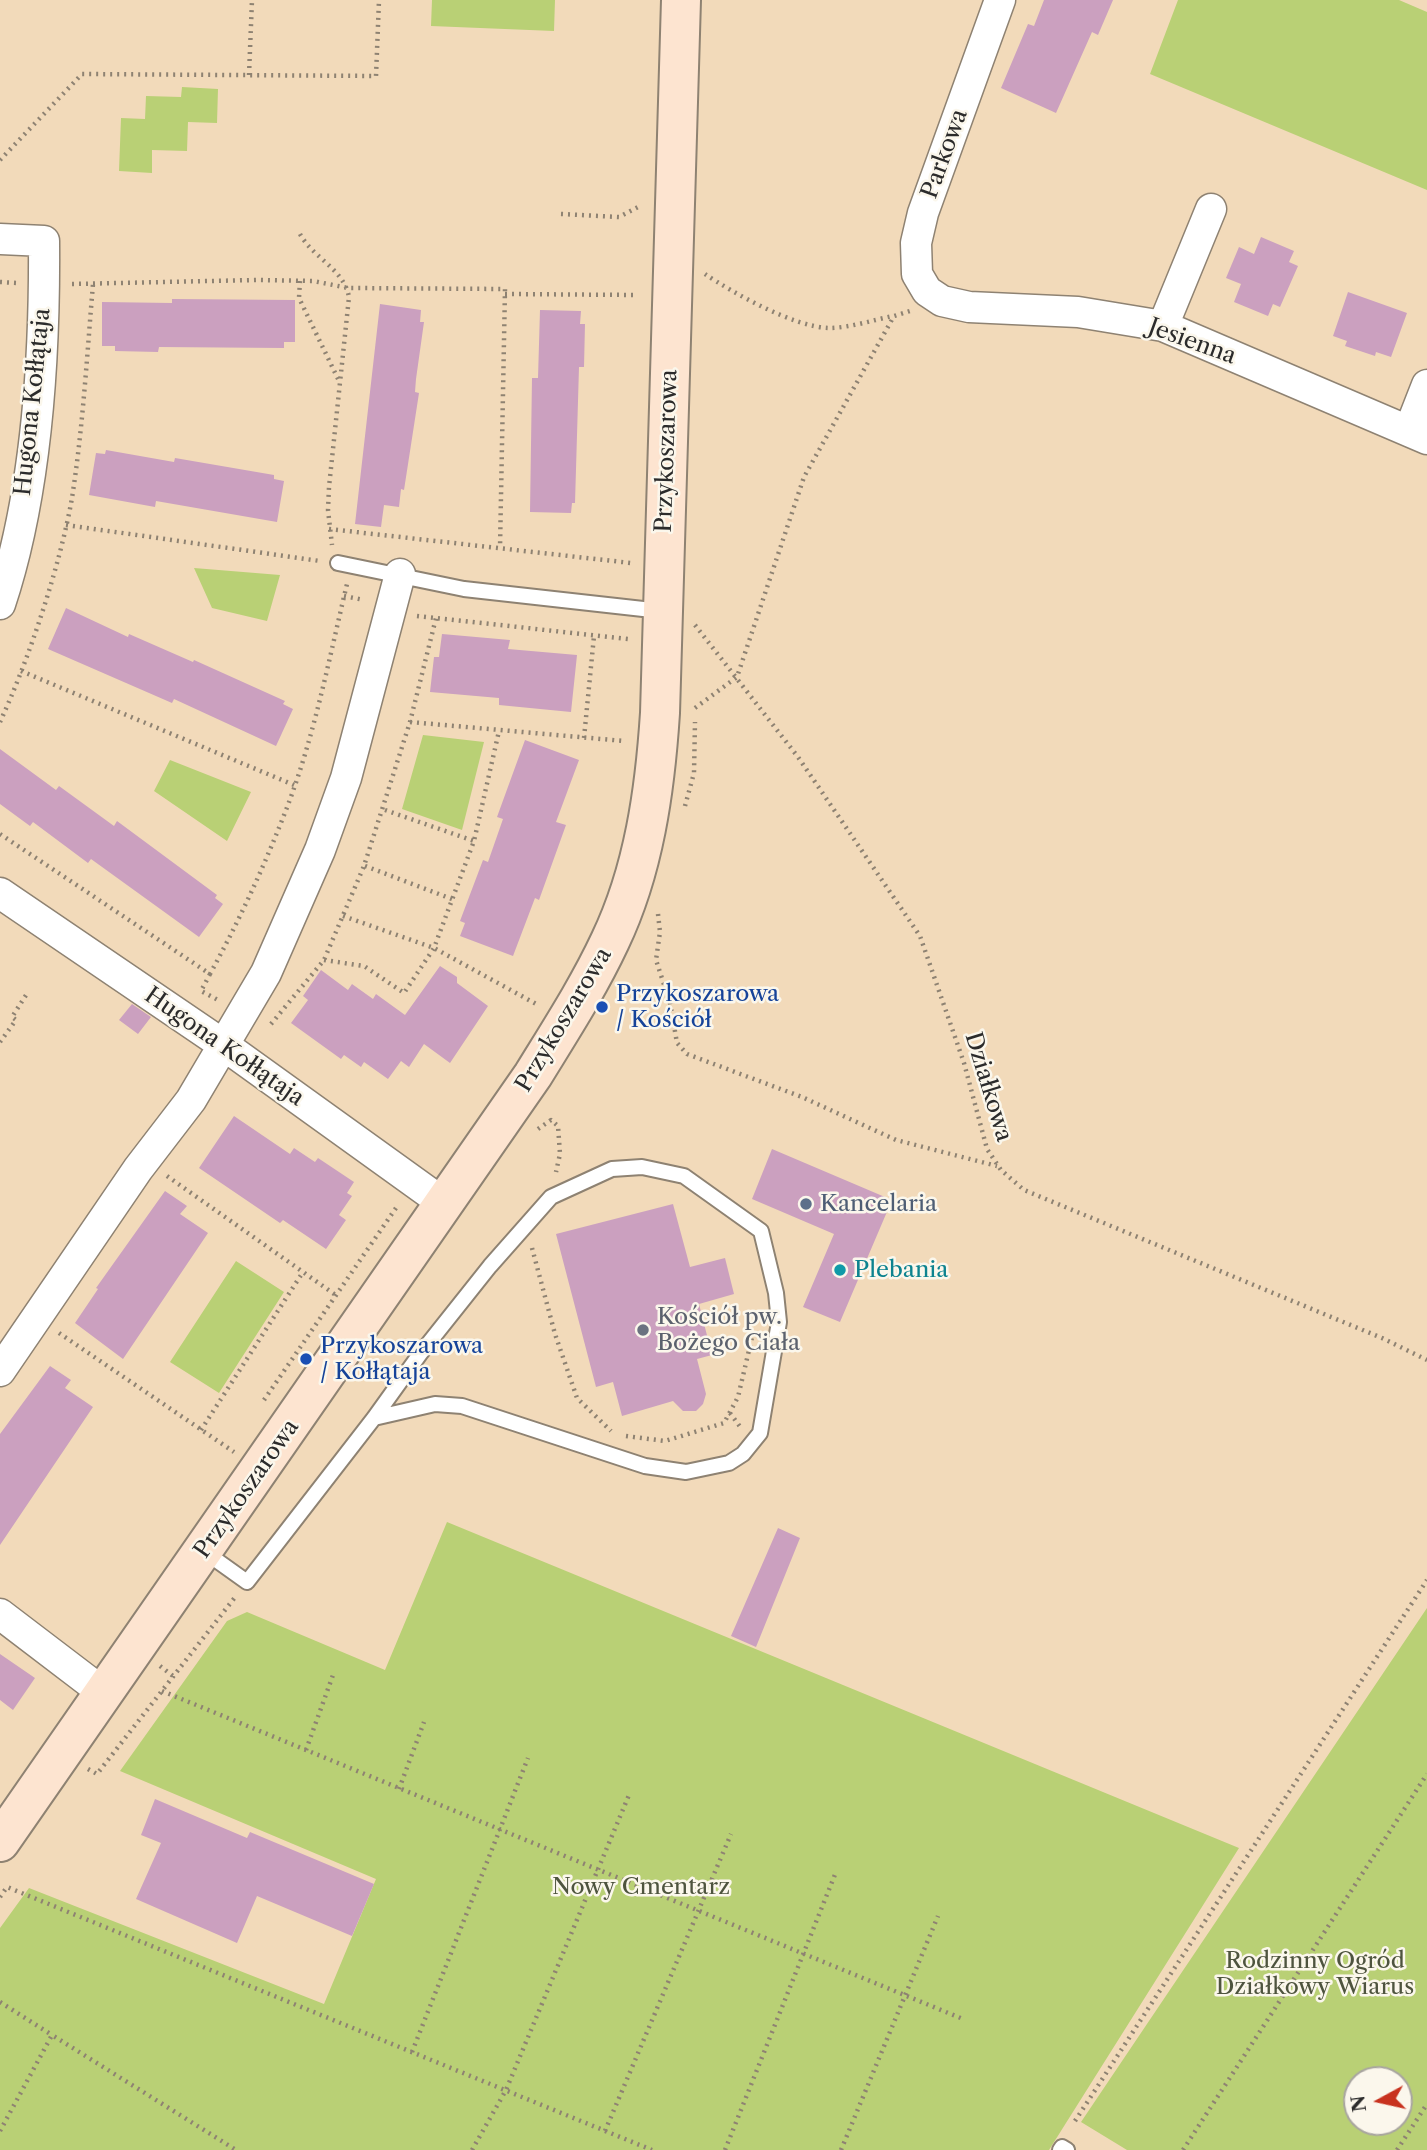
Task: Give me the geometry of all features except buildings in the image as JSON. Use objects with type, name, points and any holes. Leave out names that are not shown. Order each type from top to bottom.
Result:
[{"type":"street","name":"Przykoszarowa","points":[[0,1843],[204,1551],[431,1195],[533,1075],[593,975],[626,899],[648,820],[660,713],[655,613],[672,250],[652,203],[681,0]]},
{"type":"street","name":"Parkowa","points":[[942,302],[927,291],[916,274],[916,243],[923,213],[1000,0]]},
{"type":"street","points":[[1163,326],[1210,209]]},
{"type":"street","name":"Hugona Kołłątaja","points":[[0,239],[44,241],[44,285],[27,485],[15,549],[0,604]]},
{"type":"street","name":"Jesienna","points":[[942,302],[969,307],[1078,312],[1163,326],[1418,435]]},
{"type":"street","points":[[1418,435],[1427,385]]},
{"type":"street","points":[[0,1371],[138,1169],[191,1100],[267,973],[320,850],[346,778],[400,574]]},
{"type":"street","name":"Hugona Kołłątaja","points":[[0,893],[225,1046],[431,1195]]},
{"type":"street","points":[[0,1615],[105,1694]]},
{"type":"lane","points":[[345,564],[464,589],[655,613]]},
{"type":"lane","points":[[204,1551],[247,1582],[420,1354],[526,1223],[551,1197],[612,1169],[642,1167],[684,1176],[761,1231],[776,1293],[779,1322],[760,1433],[743,1454],[729,1463],[686,1472],[645,1466],[462,1406],[435,1404],[374,1418]]},
{"type":"lane","points":[[1060,2150],[1062,2147],[1067,2150]]},
{"type":"path","points":[[249,75],[252,0]]},
{"type":"path","points":[[0,160],[82,75],[376,76],[379,0]]},
{"type":"path","points":[[561,214],[619,217],[652,203]]},
{"type":"path","points":[[0,834],[210,974],[254,887],[294,785],[329,659],[345,564],[329,529],[329,487],[349,310],[348,288],[323,260],[307,247],[300,234]]},
{"type":"path","points":[[672,250],[728,289],[774,312],[828,328],[894,316],[942,302]]},
{"type":"path","points":[[300,281],[299,298],[341,384]]},
{"type":"path","points":[[0,282],[44,285],[300,281],[348,288],[505,289],[500,548]]},
{"type":"path","points":[[0,722],[21,671],[66,526],[83,421],[93,284]]},
{"type":"path","points":[[638,284],[638,308]]},
{"type":"path","points":[[505,294],[638,295]]},
{"type":"path","points":[[695,708],[737,677],[804,477],[894,316]]},
{"type":"path","points":[[66,526],[345,564]]},
{"type":"path","points":[[329,529],[631,563]]},
{"type":"path","points":[[631,550],[631,563],[655,613]]},
{"type":"path","points":[[639,554],[655,613]]},
{"type":"path","points":[[391,611],[628,639]]},
{"type":"path","points":[[628,652],[628,639],[655,613]]},
{"type":"path","name":"Działkowa","points":[[655,613],[737,677],[806,768],[920,936],[964,1063],[982,1137],[998,1167],[1024,1190],[1382,1338],[1427,1360]]},
{"type":"path","points":[[268,1027],[324,960],[364,866],[385,810],[436,618]]},
{"type":"path","points":[[584,738],[594,636]]},
{"type":"path","points":[[21,671],[294,785]]},
{"type":"path","points":[[410,723],[624,741]]},
{"type":"path","points":[[623,755],[625,728]]},
{"type":"path","points":[[324,960],[364,966],[404,993],[434,948],[474,841],[499,731]]},
{"type":"path","points":[[385,810],[474,841]]},
{"type":"path","points":[[364,866],[452,899]]},
{"type":"path","points":[[657,909],[660,932],[656,960],[670,1003],[677,1043],[687,1054],[802,1097],[896,1140],[998,1167]]},
{"type":"path","points":[[343,916],[434,948],[538,1005]]},
{"type":"path","points":[[0,1042],[16,1020],[12,1017],[28,992]]},
{"type":"path","points":[[530,1017],[543,996]]},
{"type":"path","points":[[533,1135],[551,1120],[558,1126],[560,1148]]},
{"type":"path","points":[[166,1176],[337,1297]]},
{"type":"path","points":[[260,1406],[337,1297],[394,1209],[431,1195]]},
{"type":"path","points":[[526,1223],[555,1334],[577,1398],[612,1432],[665,1441],[724,1423],[738,1397],[757,1316]]},
{"type":"path","points":[[201,1430],[303,1272]]},
{"type":"path","points":[[47,1325],[232,1451]]},
{"type":"path","points":[[223,1461],[232,1451],[237,1439]]},
{"type":"path","points":[[1074,2121],[1427,1580]]},
{"type":"path","points":[[97,1774],[247,1582]]},
{"type":"path","points":[[306,1751],[333,1675]]},
{"type":"path","points":[[162,1691],[963,2019]]},
{"type":"path","points":[[398,1788],[424,1722]]},
{"type":"path","points":[[412,2052],[502,1831],[528,1758]]},
{"type":"path","points":[[1184,2150],[1427,1774]]},
{"type":"path","points":[[472,2150],[506,2090],[629,1795]]},
{"type":"path","points":[[605,2131],[731,1834]]},
{"type":"path","points":[[724,2150],[836,1872]]},
{"type":"path","points":[[0,1897],[7,1887],[652,2150]]},
{"type":"path","points":[[841,2150],[938,1916]]},
{"type":"path","points":[[0,2002],[236,2150]]},
{"type":"path","points":[[0,2131],[52,2035]]},
{"type":"path","points":[[1397,2150],[1427,2104]]},
{"type":"green space","points":[[432,0],[555,0],[554,31],[431,26]]},
{"type":"green space","points":[[1178,0],[1399,0],[1427,12],[1427,190],[1150,74]]},
{"type":"green space","points":[[182,87],[218,89],[217,123],[188,122],[187,151],[152,150],[152,173],[119,171],[121,118],[145,119],[146,96],[181,97]]},
{"type":"green space","points":[[194,568],[280,575],[267,621],[212,608]]},
{"type":"green space","points":[[423,735],[484,742],[462,830],[402,809]]},
{"type":"green space","points":[[170,760],[251,792],[227,841],[154,791]]},
{"type":"green space","points":[[236,1261],[284,1292],[219,1393],[170,1362]]},
{"type":"green space","name":"Nowy Cmentarz","points":[[447,1522],[1239,1848],[1049,2150],[0,2150],[0,1928],[29,1888],[324,2004],[376,1879],[120,1771],[227,1621],[247,1612],[385,1670]]},
{"type":"green space","name":"Rodzinny Ogród Działkowy Wiarus","points":[[1427,1608],[1427,2150],[1127,2150],[1081,2122]]},
{"type":"place","name":"Przykoszarowa / Kościół","points":[[602,1007]]},
{"type":"place","name":"Kancelaria","points":[[806,1204]]},
{"type":"place","name":"Plebania","points":[[840,1270]]},
{"type":"place","name":"Kościół pw. Bożego Ciała","points":[[643,1330]]},
{"type":"place","name":"Przykoszarowa / Kołłątaja","points":[[306,1359]]}]
